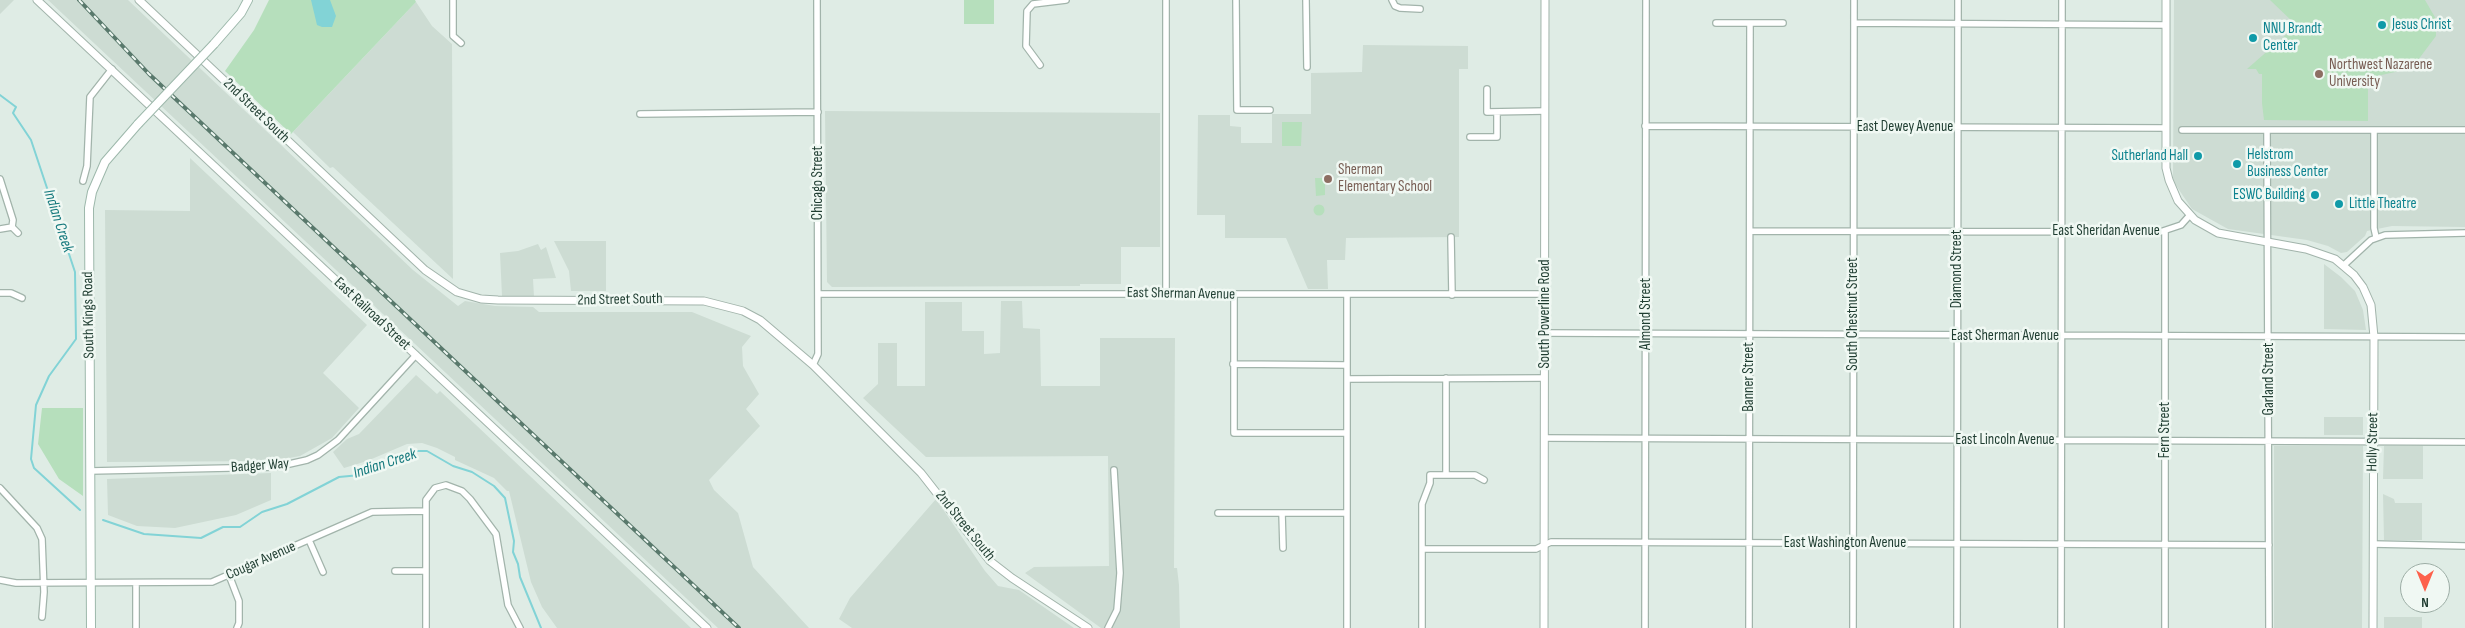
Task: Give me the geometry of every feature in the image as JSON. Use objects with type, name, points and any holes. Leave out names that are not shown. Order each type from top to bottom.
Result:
[{"type":"main road","name":"South Kings Road","points":[[91,628],[89,208],[94,184],[105,162],[138,124],[214,44],[240,13],[248,0]]},
{"type":"street","name":"East Railroad Street","points":[[37,0],[707,628]]},
{"type":"street","name":"2nd Street South","points":[[139,0],[425,270],[457,292],[481,299],[498,300],[682,300],[724,305],[760,320],[813,365],[921,473],[990,561],[1012,578],[1088,628]]},
{"type":"street","points":[[453,0],[453,36],[461,43]]},
{"type":"street","name":"Chicago Street","points":[[813,365],[818,354],[817,0]]},
{"type":"street","points":[[1040,65],[1026,46],[1028,11],[1033,4],[1066,0]]},
{"type":"street","points":[[1166,0],[1166,294]]},
{"type":"street","points":[[1236,0],[1236,110],[1270,110]]},
{"type":"street","points":[[1306,0],[1307,67]]},
{"type":"street","points":[[1392,0],[1395,6],[1400,8],[1420,9]]},
{"type":"street","name":"South Powerline Road","points":[[1544,628],[1545,0]]},
{"type":"street","name":"Almond Street","points":[[1645,628],[1646,0]]},
{"type":"street","name":"South Chestnut Street","points":[[1853,628],[1854,0]]},
{"type":"street","name":"Diamond Street","points":[[1957,628],[1958,0]]},
{"type":"street","points":[[2061,628],[2062,0]]},
{"type":"street","points":[[2166,0],[2166,128],[2169,180],[2178,201],[2190,216],[2218,234],[2321,253],[2344,265],[2358,250],[2376,237],[2396,233],[2465,233]]},
{"type":"street","points":[[1716,23],[1783,23]]},
{"type":"street","name":"Banner Street","points":[[1749,628],[1750,23]]},
{"type":"street","points":[[1854,23],[2166,24]]},
{"type":"street","points":[[82,181],[87,166],[90,97],[94,89],[112,69]]},
{"type":"street","points":[[1487,89],[1487,112],[1544,111]]},
{"type":"street","points":[[640,114],[818,112]]},
{"type":"street","points":[[1470,137],[1497,138],[1497,112]]},
{"type":"street","name":"East Dewey Avenue","points":[[1645,126],[2166,128]]},
{"type":"street","points":[[2182,130],[2465,130]]},
{"type":"street","points":[[2374,130],[2374,228],[2376,237]]},
{"type":"street","name":"Garland Street","points":[[2268,131],[2269,628]]},
{"type":"street","points":[[0,180],[13,220],[12,228]]},
{"type":"street","name":"East Sheridan Avenue","points":[[1750,231],[2165,232],[2181,225],[2190,216]]},
{"type":"street","points":[[0,229],[12,228],[18,233]]},
{"type":"street","name":"Fern Street","points":[[2165,232],[2165,628]]},
{"type":"street","points":[[1451,237],[1452,294]]},
{"type":"street","name":"Holly Street","points":[[2344,265],[2363,286],[2371,305],[2374,337],[2373,628]]},
{"type":"street","points":[[0,293],[11,293],[22,298]]},
{"type":"street","name":"East Sherman Avenue","points":[[818,294],[1545,294]]},
{"type":"street","points":[[1234,295],[1234,433],[1347,433]]},
{"type":"street","points":[[1347,295],[1347,628]]},
{"type":"street","name":"East Sherman Avenue","points":[[1544,333],[2465,337]]},
{"type":"street","name":"Badger Way","points":[[90,471],[276,467],[307,460],[318,455],[338,440],[416,355]]},
{"type":"street","points":[[1233,364],[1347,365]]},
{"type":"street","points":[[1347,378],[1544,378]]},
{"type":"street","points":[[1446,378],[1446,475]]},
{"type":"street","name":"East Lincoln Avenue","points":[[1545,438],[2465,442]]},
{"type":"street","points":[[1108,628],[1117,610],[1120,573],[1114,470]]},
{"type":"street","points":[[1422,628],[1422,504],[1430,483],[1430,475],[1475,475],[1484,480]]},
{"type":"street","points":[[426,628],[425,511],[428,495],[441,485],[452,486],[470,499],[496,534],[508,605],[520,628]]},
{"type":"street","points":[[0,488],[40,533],[44,546],[42,616]]},
{"type":"street","name":"Cougar Avenue","points":[[0,580],[16,583],[206,583],[230,575],[372,512],[425,511]]},
{"type":"street","points":[[1218,513],[1347,513]]},
{"type":"street","points":[[1282,513],[1282,548]]},
{"type":"street","points":[[309,540],[323,572]]},
{"type":"street","name":"East Washington Avenue","points":[[1422,549],[1536,549],[1551,542],[2269,545]]},
{"type":"street","points":[[2373,544],[2465,546]]},
{"type":"street","points":[[395,571],[425,571]]},
{"type":"street","points":[[230,575],[239,602],[239,624],[237,628]]},
{"type":"street","points":[[136,584],[136,628]]},
{"type":"shaded area","points":[[0,0],[14,0],[0,14]]},
{"type":"shaded area","points":[[48,0],[128,0],[413,270],[458,306],[465,301],[495,306],[533,307],[539,312],[692,312],[751,336],[742,347],[743,366],[759,394],[746,409],[760,426],[709,480],[714,490],[738,513],[753,567],[809,628],[718,628]]},
{"type":"shaded area","name":"Northwest Nazarene University","points":[[2174,0],[2465,0],[2465,227],[2392,226],[2367,231],[2365,236],[2347,252],[2341,253],[2328,246],[2307,240],[2228,229],[2192,209],[2173,181]]},
{"type":"shaded area","points":[[416,2],[432,26],[452,44],[453,279],[293,132]]},
{"type":"shaded area","name":"Sherman Elementary School","points":[[1363,45],[1468,46],[1468,69],[1459,69],[1459,237],[1346,238],[1345,260],[1327,260],[1328,289],[1308,289],[1286,238],[1225,238],[1225,215],[1197,215],[1198,115],[1230,115],[1230,126],[1241,127],[1241,143],[1272,143],[1272,114],[1311,114],[1311,73],[1362,72]]},
{"type":"shaded area","points":[[825,111],[1160,113],[1160,247],[1121,247],[1121,284],[1080,284],[1080,286],[832,287],[827,282]]},
{"type":"shaded area","points":[[190,158],[367,325],[323,373],[359,408],[332,438],[300,456],[272,461],[107,462],[105,210],[190,211]]},
{"type":"shaded area","points":[[554,241],[606,241],[606,291],[571,291],[569,271]]},
{"type":"shaded area","points":[[538,244],[541,250],[546,247],[556,278],[533,279],[534,297],[502,296],[500,253],[518,251]]},
{"type":"shaded area","points":[[2324,264],[2355,291],[2363,310],[2366,330],[2324,329]]},
{"type":"shaded area","points":[[1001,301],[1022,301],[1023,328],[1040,329],[1041,386],[1100,386],[1100,338],[1175,338],[1174,568],[1177,568],[1179,585],[1180,628],[1101,628],[1025,573],[1034,567],[1109,566],[1108,456],[926,457],[863,398],[878,384],[878,343],[897,343],[897,386],[925,386],[925,302],[962,302],[962,331],[984,331],[984,354],[1000,353]]},
{"type":"shaded area","points":[[416,375],[437,394],[440,391],[691,628],[557,628],[542,607],[531,582],[509,491],[494,478],[455,460],[455,457],[437,448],[422,443],[407,444],[367,461],[344,468],[333,452],[347,439],[359,434]]},
{"type":"shaded area","points":[[2324,417],[2363,417],[2363,435],[2324,435]]},
{"type":"shaded area","points":[[2274,446],[2363,446],[2362,628],[2274,628]]},
{"type":"shaded area","points":[[2384,446],[2423,446],[2423,479],[2383,479]]},
{"type":"shaded area","points":[[271,473],[271,500],[236,515],[175,528],[137,526],[108,515],[107,479]]},
{"type":"shaded area","points":[[2383,494],[2394,499],[2395,503],[2422,503],[2422,540],[2384,540]]},
{"type":"shaded area","points":[[936,499],[985,571],[998,586],[1019,590],[1074,628],[852,628],[839,619],[850,598]]},
{"type":"shaded area","points":[[2384,617],[2422,617],[2422,628],[2384,628]]},
{"type":"green space","points":[[269,0],[415,0],[416,2],[291,134],[225,71],[254,30]]},
{"type":"green space","points":[[964,0],[994,0],[994,24],[964,24]]},
{"type":"green space","points":[[2270,0],[2425,0],[2436,19],[2436,36],[2418,60],[2395,72],[2368,78],[2368,121],[2264,120],[2262,74],[2259,74],[2256,69],[2247,69],[2295,27],[2294,23]]},
{"type":"green space","points":[[1282,122],[1302,122],[1301,146],[1282,146]]},
{"type":"green space","points":[[1315,178],[1325,178],[1325,195],[1316,196]]},
{"type":"green space","points":[[1317,205],[1321,205],[1324,210],[1323,214],[1317,215],[1314,212],[1314,208]]},
{"type":"green space","points":[[42,408],[83,408],[83,496],[59,479],[38,444]]},
{"type":"water","points":[[311,0],[330,0],[336,16],[332,27],[317,25]]},
{"type":"waterway","name":"Indian Creek","points":[[0,95],[16,107],[13,113],[31,140],[75,272],[76,339],[49,376],[36,405],[31,459],[34,468],[80,510]]},
{"type":"waterway","name":"Indian Creek","points":[[103,520],[144,534],[201,538],[223,527],[240,527],[262,512],[287,504],[339,477],[360,475],[414,451],[427,451],[453,466],[472,472],[494,486],[505,498],[514,541],[513,552],[518,564],[520,577],[541,628]]},
{"type":"railway","points":[[79,0],[149,74],[739,628]]},
{"type":"place","name":"Jesus Christ","points":[[2382,25]]},
{"type":"place","name":"NNU Brandt Center","points":[[2253,38]]},
{"type":"place","name":"Northwest Nazarene University","points":[[2319,74]]},
{"type":"place","name":"Sutherland Hall","points":[[2198,156]]},
{"type":"place","name":"Helstrom Business Center","points":[[2237,164]]},
{"type":"place","name":"Sherman Elementary School","points":[[1328,179]]},
{"type":"place","name":"ESWC Building","points":[[2315,195]]},
{"type":"place","name":"Little Theatre","points":[[2339,204]]}]
